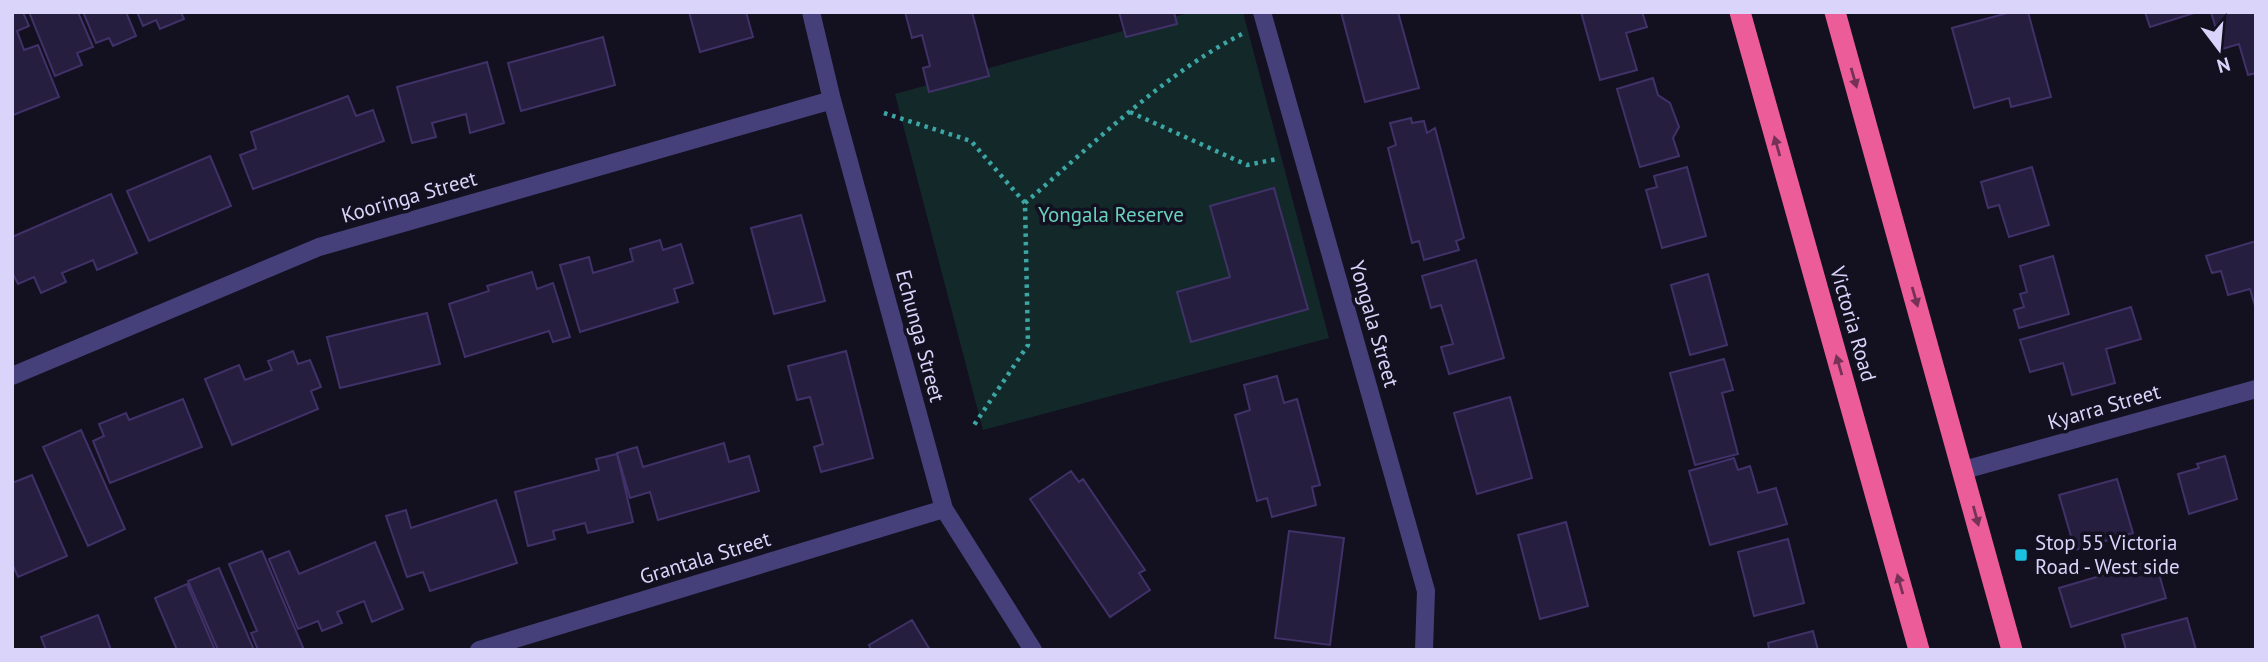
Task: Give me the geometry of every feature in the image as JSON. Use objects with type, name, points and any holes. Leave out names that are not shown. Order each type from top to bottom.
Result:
[{"type":"highway","name":"Victoria Road","points":[[1740,12],[1919,650]]},
{"type":"highway","points":[[1835,12],[2012,650]]},
{"type":"street","name":"Echunga Street","points":[[811,12],[832,100],[944,509],[1033,650]]},
{"type":"street","name":"Yongala Street","points":[[1262,12],[1426,591],[1424,650]]},
{"type":"street","name":"Kooringa Street","points":[[12,376],[319,247],[832,100]]},
{"type":"street","name":"Kyarra Street","points":[[1964,470],[2256,389]]},
{"type":"street","name":"Grantala Street","points":[[479,650],[944,509]]},
{"type":"path","points":[[1025,203],[1130,112],[1213,49],[1247,31]]},
{"type":"path","points":[[1130,112],[1247,165],[1281,159]]},
{"type":"path","points":[[884,113],[971,141],[1025,203],[1028,345],[972,428]]},
{"type":"green space","name":"Yongala Reserve","points":[[1192,12],[1243,12],[1329,338],[983,430],[895,94]]},
{"type":"building","points":[[12,12],[23,12],[29,26],[17,31],[24,50],[38,45],[59,97],[13,115]]},
{"type":"building","points":[[29,12],[78,12],[93,47],[77,53],[82,65],[55,76]]},
{"type":"building","points":[[83,12],[126,12],[136,36],[113,46],[109,38],[96,43]]},
{"type":"building","points":[[137,12],[181,12],[184,19],[160,29],[156,20],[143,26]]},
{"type":"building","points":[[689,12],[746,12],[753,37],[700,52]]},
{"type":"building","points":[[905,12],[972,12],[989,76],[929,92],[923,68],[930,66],[922,35],[912,38]]},
{"type":"building","points":[[1119,12],[1174,12],[1177,24],[1126,37]]},
{"type":"building","points":[[1341,12],[1398,12],[1419,88],[1365,102]]},
{"type":"building","points":[[1581,12],[1642,12],[1647,27],[1626,33],[1637,70],[1600,80]]},
{"type":"building","points":[[2011,12],[2028,12],[2051,97],[2011,107],[2009,98],[1974,108],[1952,28]]},
{"type":"building","points":[[2145,12],[2197,12],[2150,27]]},
{"type":"building","points":[[2211,12],[2256,12],[2256,73],[2248,75],[2239,44],[2222,49]]},
{"type":"building","points":[[603,37],[615,85],[521,111],[508,63]]},
{"type":"building","points":[[487,62],[504,123],[470,133],[466,114],[432,123],[436,137],[412,143],[397,87]]},
{"type":"building","points":[[1653,78],[1658,95],[1670,103],[1679,127],[1673,138],[1679,156],[1640,167],[1617,89]]},
{"type":"building","points":[[348,96],[356,116],[373,110],[384,141],[253,189],[240,155],[256,149],[251,132]]},
{"type":"building","points":[[1411,118],[1412,123],[1424,121],[1427,133],[1435,128],[1464,238],[1456,241],[1459,250],[1424,260],[1419,241],[1412,243],[1388,148],[1396,145],[1390,123]]},
{"type":"building","points":[[210,156],[231,206],[149,241],[127,191]]},
{"type":"building","points":[[1687,167],[1706,236],[1662,248],[1646,190],[1657,187],[1654,176]]},
{"type":"building","points":[[2032,167],[2049,225],[2009,237],[1999,205],[1988,208],[1981,182]]},
{"type":"building","points":[[1274,188],[1308,309],[1191,342],[1177,292],[1230,277],[1210,206]]},
{"type":"building","points":[[111,194],[137,253],[97,270],[93,260],[62,273],[66,282],[41,293],[34,277],[18,284],[12,272],[12,237]]},
{"type":"building","points":[[801,215],[825,301],[774,314],[751,228]]},
{"type":"building","points":[[660,240],[663,250],[681,244],[693,283],[674,289],[678,302],[580,332],[560,265],[589,257],[593,273],[633,261],[630,249]]},
{"type":"building","points":[[2256,241],[2256,309],[2250,289],[2228,295],[2221,271],[2212,273],[2206,256]]},
{"type":"building","points":[[2053,256],[2069,314],[2019,328],[2014,310],[2024,307],[2020,294],[2027,292],[2020,266]]},
{"type":"building","points":[[1476,260],[1504,358],[1449,374],[1441,347],[1453,344],[1441,305],[1431,308],[1422,276]]},
{"type":"building","points":[[532,272],[537,289],[553,283],[570,337],[553,342],[549,331],[465,357],[449,304],[489,291],[487,286]]},
{"type":"building","points":[[1708,274],[1727,345],[1690,355],[1671,285]]},
{"type":"building","points":[[2131,307],[2141,339],[2106,349],[2115,383],[2072,395],[2063,363],[2030,372],[2020,340]]},
{"type":"building","points":[[427,313],[440,364],[340,388],[327,337]]},
{"type":"building","points":[[293,351],[298,364],[310,360],[321,387],[311,391],[318,409],[232,445],[205,379],[239,365],[245,380],[272,370],[268,361]]},
{"type":"building","points":[[846,351],[873,458],[821,472],[814,447],[823,444],[810,397],[797,400],[788,366]]},
{"type":"building","points":[[1724,359],[1733,390],[1722,393],[1738,454],[1695,465],[1670,373]]},
{"type":"building","points":[[1277,376],[1284,403],[1297,399],[1320,485],[1312,487],[1316,505],[1272,517],[1267,498],[1257,501],[1235,415],[1250,410],[1244,385]]},
{"type":"building","points":[[1510,397],[1532,478],[1477,494],[1454,413]]},
{"type":"building","points":[[183,399],[202,447],[110,483],[93,441],[104,436],[99,424],[126,413],[129,420]]},
{"type":"building","points":[[81,430],[125,529],[88,546],[43,447]]},
{"type":"building","points":[[724,443],[729,462],[749,456],[759,491],[658,520],[650,492],[630,498],[617,453],[637,447],[643,467]]},
{"type":"building","points":[[617,454],[633,522],[588,533],[585,523],[553,531],[555,539],[528,546],[515,492],[599,470],[596,459]]},
{"type":"building","points":[[2225,456],[2237,499],[2189,514],[2178,474],[2199,468],[2197,464]]},
{"type":"building","points":[[1734,458],[1738,470],[1750,466],[1758,493],[1776,488],[1787,524],[1710,545],[1689,471]]},
{"type":"building","points":[[1071,471],[1079,482],[1083,479],[1145,570],[1139,573],[1150,590],[1110,617],[1030,499]]},
{"type":"building","points":[[32,475],[67,556],[18,577],[12,563],[12,483]]},
{"type":"building","points":[[2117,479],[2133,533],[2075,550],[2059,495]]},
{"type":"building","points":[[496,500],[517,563],[430,591],[423,572],[407,577],[386,516],[406,510],[411,528]]},
{"type":"building","points":[[1566,522],[1588,606],[1540,619],[1518,535]]},
{"type":"building","points":[[1289,531],[1344,538],[1330,645],[1275,638]]},
{"type":"building","points":[[1788,539],[1804,603],[1754,616],[1738,552]]},
{"type":"building","points":[[375,542],[403,609],[372,622],[364,601],[337,612],[342,623],[322,631],[318,621],[298,629],[269,559],[289,551],[299,574]]},
{"type":"building","points":[[262,551],[304,650],[258,650],[251,633],[257,631],[229,564]]},
{"type":"building","points":[[2155,560],[2166,598],[2071,627],[2059,588]]},
{"type":"building","points":[[219,568],[254,650],[218,650],[188,581]]},
{"type":"building","points":[[187,584],[215,650],[177,650],[155,598]]},
{"type":"building","points":[[98,615],[111,650],[46,650],[41,637]]},
{"type":"building","points":[[2187,618],[2196,650],[2126,650],[2122,635]]},
{"type":"building","points":[[912,620],[930,650],[871,650],[869,645]]},
{"type":"building","points":[[1813,631],[1818,650],[1769,650],[1768,643]]},
{"type":"place","name":"Stop 55 Victoria Road - West side","points":[[2021,555]]}]
